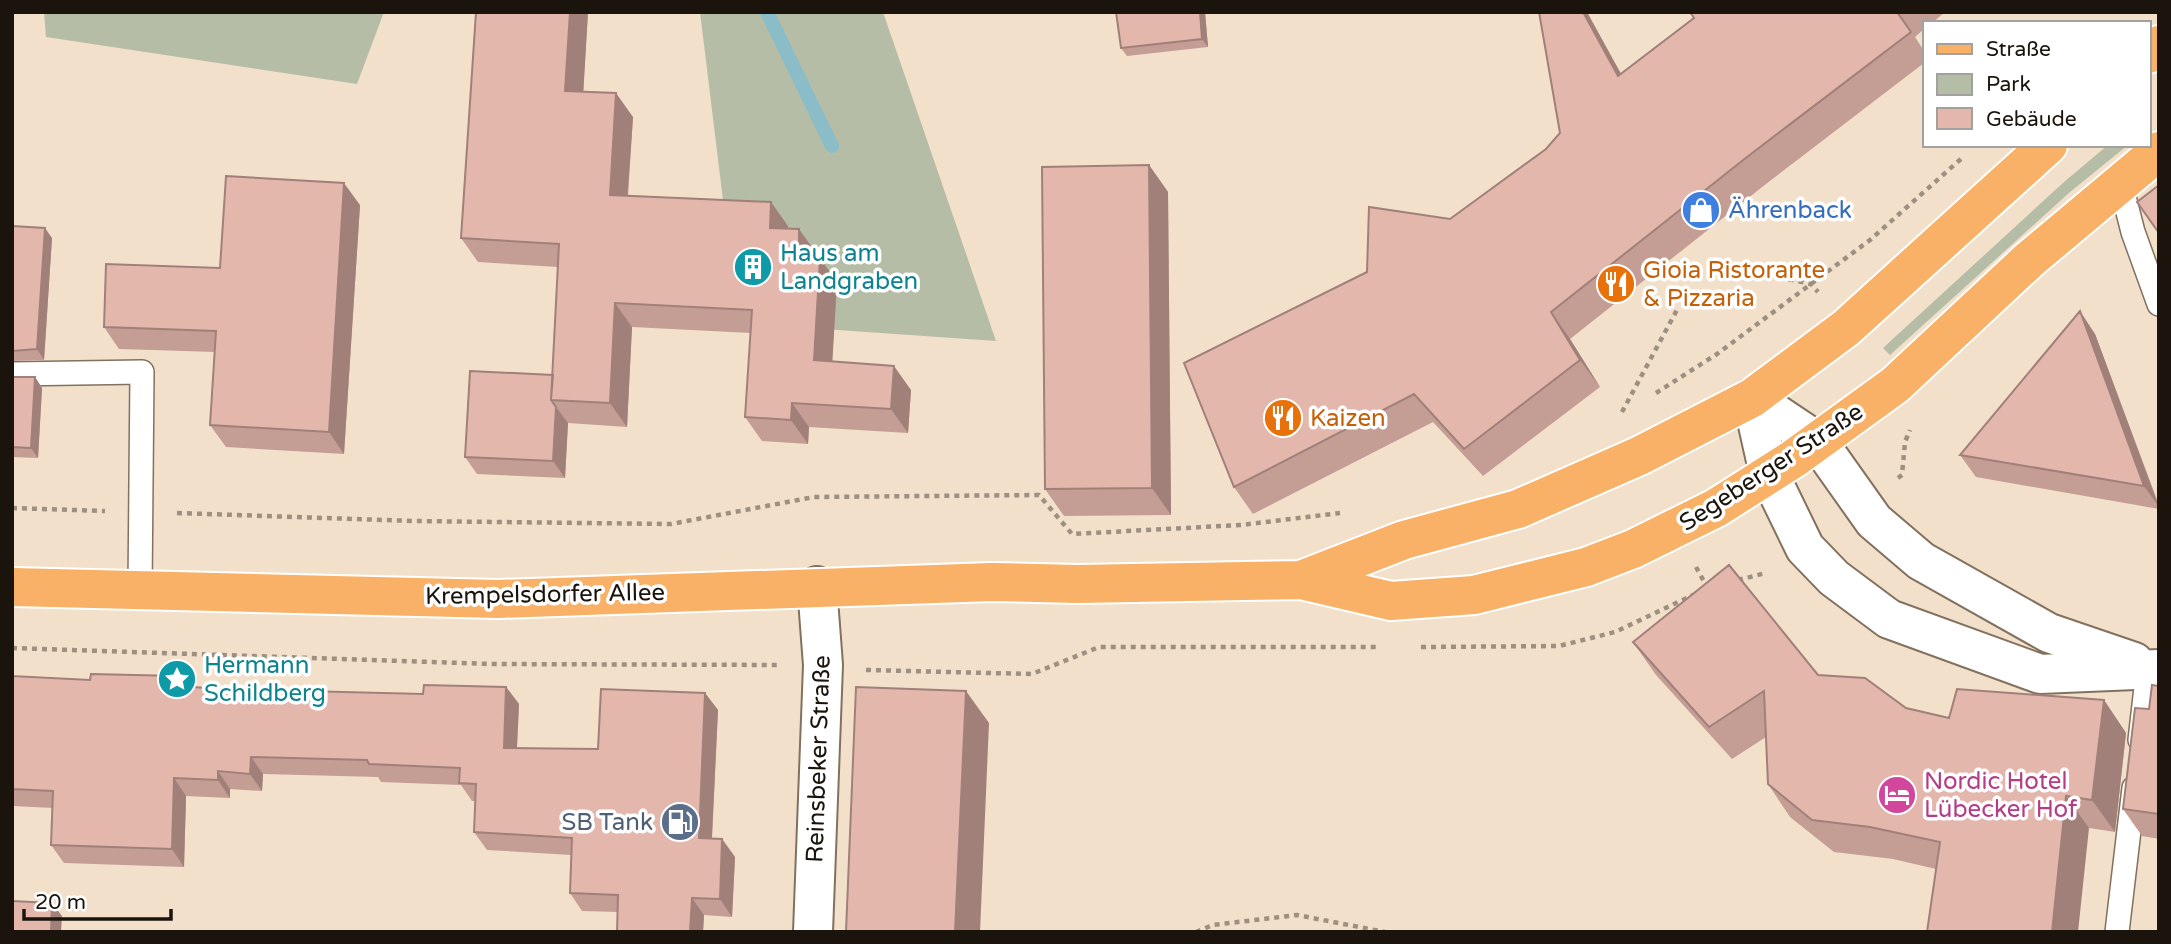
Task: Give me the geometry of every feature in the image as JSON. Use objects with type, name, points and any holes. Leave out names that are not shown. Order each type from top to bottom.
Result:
[{"type":"main road","name":"Segeberger Straße","points":[[1301,580],[1404,540],[1518,509],[1639,456],[1752,398],[1846,328],[2046,147]]},
{"type":"main road","name":"Segeberger Straße","points":[[1078,584],[1301,580],[1391,601],[1474,595],[1586,566],[1633,549],[1716,508],[1818,442],[1895,385],[2029,260],[2159,151]]},
{"type":"main road","points":[[1752,398],[1818,442],[1874,521],[1922,561],[2049,634],[2155,670]]},
{"type":"main road","points":[[1752,398],[1769,474],[1805,548],[1834,578],[1889,619],[2040,674],[2155,670]]},
{"type":"main road","name":"Krempelsdorfer Allee","points":[[12,587],[498,599],[817,586],[992,582],[1078,584]]},
{"type":"main road","name":"Reinsbeker Straße","points":[[813,932],[823,665],[817,586]]},
{"type":"lane","points":[[2120,181],[2133,232],[2159,304]]},
{"type":"lane","points":[[12,374],[142,372],[141,590]]},
{"type":"lane","points":[[2117,932],[2155,670]]},
{"type":"path","points":[[1652,395],[1717,354],[1870,240],[1966,154]]},
{"type":"path","points":[[1730,268],[1811,284]]},
{"type":"path","points":[[1631,409],[1620,416],[1678,308]]},
{"type":"path","points":[[12,508],[413,521],[671,524],[814,497],[1038,495],[1072,534],[1241,525]]},
{"type":"path","points":[[1420,647],[1559,646],[1615,632],[1707,588]]},
{"type":"path","points":[[12,648],[491,664],[823,665],[862,670],[1032,674],[1099,647],[1379,647]]},
{"type":"path","points":[[1196,932],[1213,925],[1297,915],[1385,932]]},
{"type":"green space","points":[[44,12],[384,12],[357,84],[46,37]]},
{"type":"green space","points":[[700,12],[883,12],[996,341],[738,323]]},
{"type":"green space","points":[[2106,147],[2126,147],[2070,192],[1890,355],[1883,348]]},
{"type":"building","points":[[476,12],[570,12],[565,91],[616,93],[610,195],[771,202],[770,228],[799,229],[799,257],[820,258],[814,360],[894,366],[891,409],[792,403],[791,420],[745,417],[752,310],[615,303],[610,403],[551,400],[559,244],[461,238]]},
{"type":"building","points":[[1116,12],[1200,12],[1202,39],[1121,48]]},
{"type":"building","points":[[1539,12],[1583,12],[1618,76],[1694,18],[1690,12],[1897,12],[1911,32],[1551,312],[1580,360],[1464,449],[1414,394],[1234,487],[1184,363],[1367,272],[1369,207],[1450,219],[1546,149],[1560,133]]},
{"type":"building","points":[[1149,165],[1152,488],[1045,489],[1042,167]]},
{"type":"building","points":[[226,176],[344,183],[329,432],[210,425],[216,331],[104,327],[106,264],[220,268]]},
{"type":"building","points":[[2159,185],[2159,233],[2137,202]]},
{"type":"building","points":[[12,226],[45,228],[37,349],[12,351]]},
{"type":"building","points":[[2080,311],[2144,486],[1960,455]]},
{"type":"building","points":[[470,371],[553,375],[551,400],[556,407],[553,461],[465,457]]},
{"type":"building","points":[[12,377],[35,377],[31,448],[12,447]]},
{"type":"building","points":[[1729,565],[1818,675],[1865,678],[1906,708],[1949,718],[1957,689],[2104,700],[2092,800],[2066,796],[2052,932],[1927,932],[1940,842],[1870,827],[1812,820],[1768,784],[1764,691],[1709,727],[1633,642]]},
{"type":"building","points":[[91,674],[178,676],[178,686],[222,689],[423,694],[424,685],[506,687],[504,748],[598,749],[601,689],[705,693],[699,838],[722,839],[720,899],[692,898],[690,932],[617,932],[618,895],[570,893],[572,838],[474,832],[476,784],[459,783],[460,768],[369,764],[367,760],[251,757],[250,774],[218,771],[218,780],[174,778],[172,849],[51,845],[53,791],[12,789],[12,676],[90,680]]},
{"type":"building","points":[[2152,685],[2159,686],[2159,814],[2123,809],[2135,708],[2149,709]]},
{"type":"building","points":[[856,687],[966,691],[955,932],[846,932]]},
{"type":"building","points":[[12,901],[52,903],[51,932],[12,932]]},
{"type":"waterway","points":[[767,12],[832,146]]},
{"type":"place","name":"Ährenback","points":[[1701,210]]},
{"type":"place","name":"Haus am Landgraben","points":[[753,267]]},
{"type":"place","name":"Gioia Ristorante & Pizzaria","points":[[1616,284]]},
{"type":"place","name":"Kaizen","points":[[1283,418]]},
{"type":"place","name":"Hermann Schildberg","points":[[177,679]]},
{"type":"place","name":"Nordic Hotel Lübecker Hof","points":[[1897,795]]},
{"type":"place","name":"SB Tank","points":[[680,822]]}]
